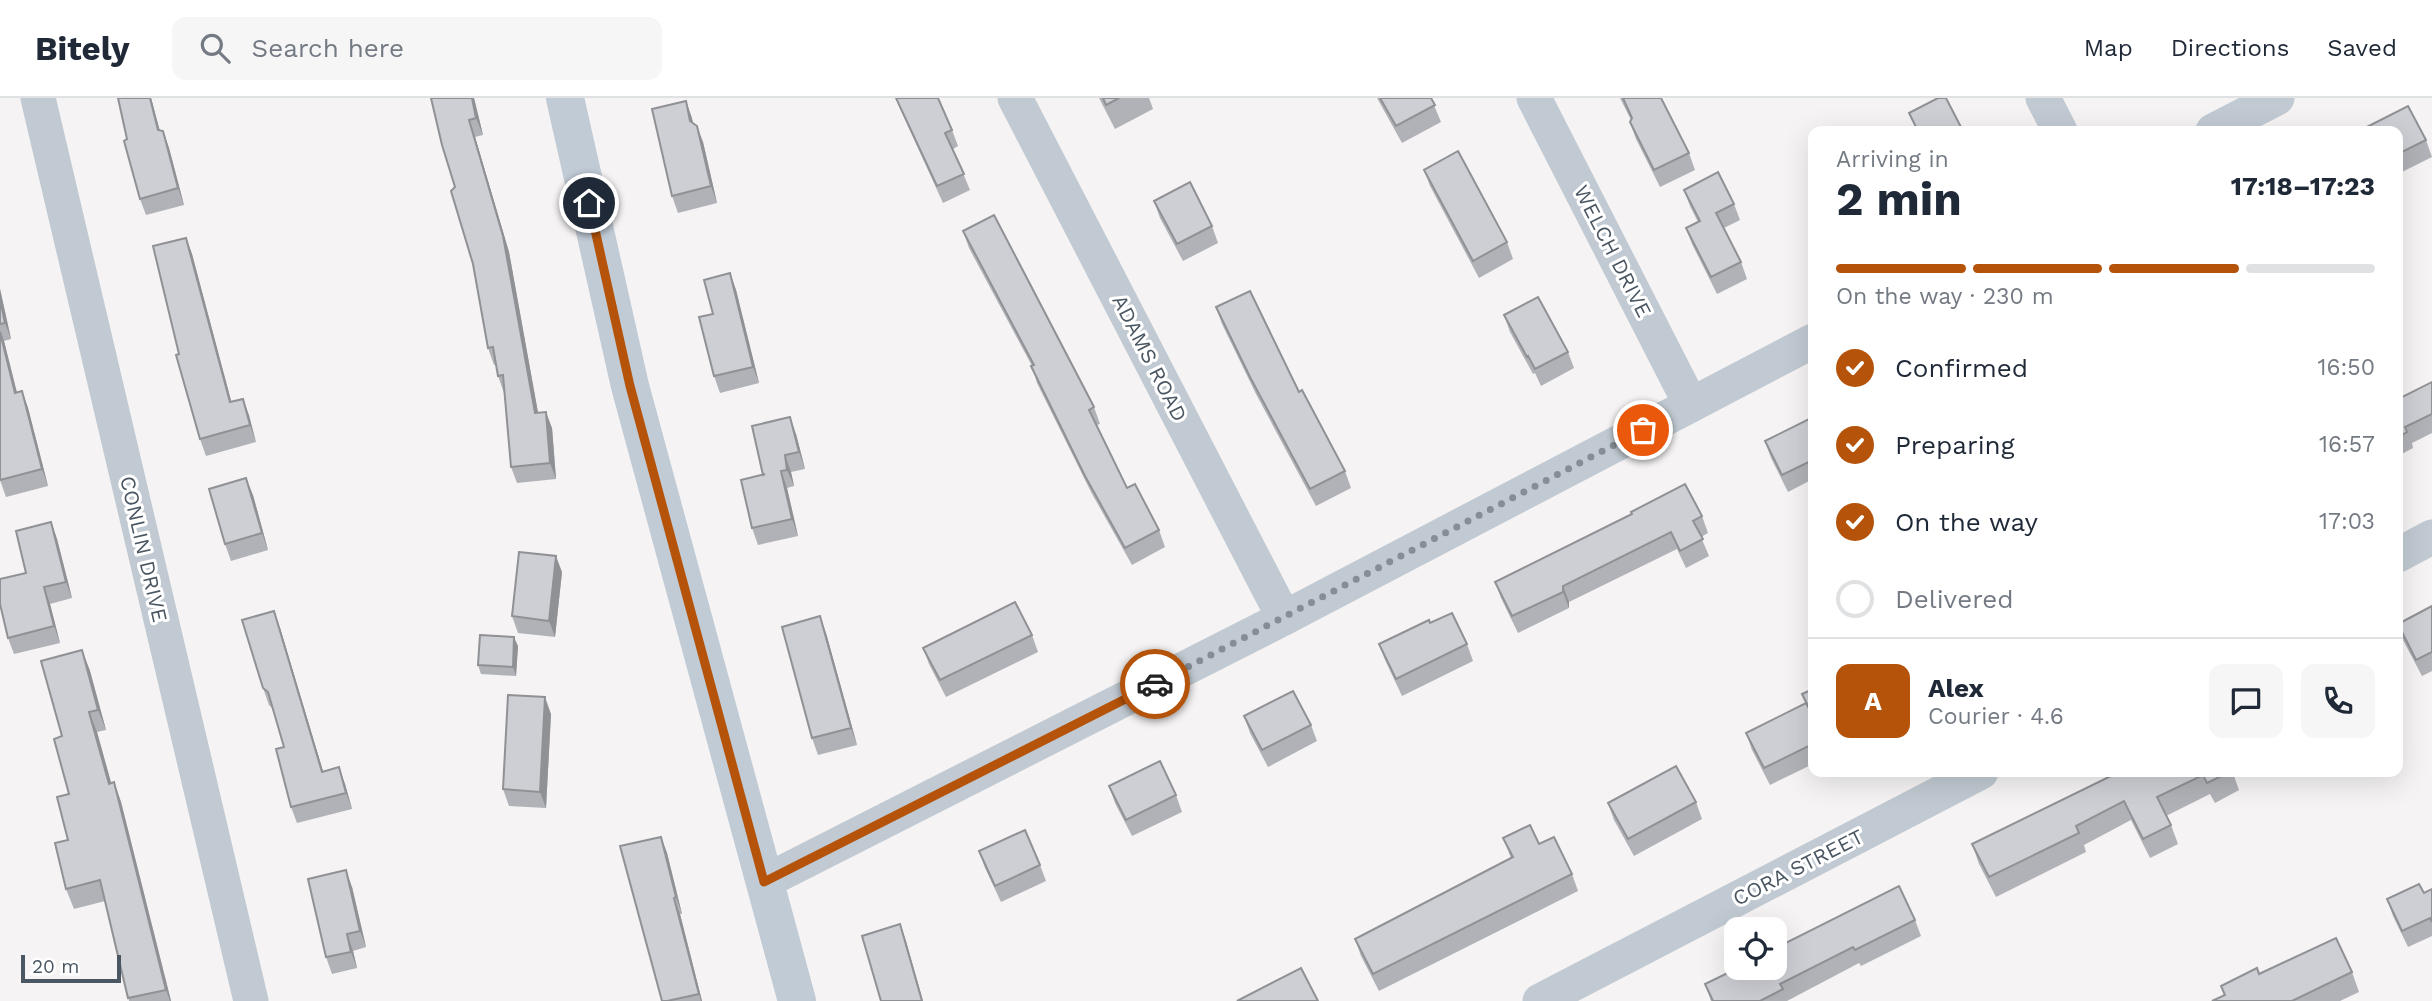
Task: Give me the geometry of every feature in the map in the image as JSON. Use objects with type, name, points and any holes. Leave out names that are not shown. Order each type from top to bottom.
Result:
[{"type":"main road","points":[[565,98],[630,386],[797,1001]]},
{"type":"street","name":"CONLIN DRIVE","points":[[38,98],[251,1001]]},
{"type":"street","name":"ADAMS ROAD","points":[[1015,98],[1284,618]]},
{"type":"street","name":"WELCH DRIVE","points":[[1534,98],[1691,405]]},
{"type":"street","points":[[2043,98],[2057,126]]},
{"type":"street","points":[[2223,126],[2277,98]]},
{"type":"street","points":[[764,882],[1284,618],[1808,344]]},
{"type":"street","points":[[2403,552],[2432,537]]},
{"type":"street","name":"CORA STREET","points":[[1540,1001],[1971,777]]},
{"type":"building","points":[[118,98],[150,98],[158,130],[163,131],[178,188],[140,199],[124,141],[127,139]]},
{"type":"building","points":[[431,98],[472,98],[476,118],[469,120],[503,236],[535,413],[546,412],[550,463],[511,467],[503,375],[498,376],[493,347],[488,348],[473,264],[451,191],[455,187]]},
{"type":"building","points":[[896,98],[938,98],[952,130],[945,133],[964,174],[937,186]]},
{"type":"building","points":[[1103,98],[1119,98],[1106,105]]},
{"type":"building","points":[[1380,98],[1431,98],[1435,105],[1396,126]]},
{"type":"building","points":[[1623,98],[1661,98],[1689,153],[1654,170],[1630,122],[1632,118]]},
{"type":"building","points":[[1938,98],[1946,98],[1960,126],[1916,126],[1909,113]]},
{"type":"building","points":[[686,101],[690,121],[697,126],[711,186],[672,196],[652,109]]},
{"type":"building","points":[[2408,106],[2426,140],[2403,152],[2403,126],[2369,126]]},
{"type":"building","points":[[1458,151],[1507,242],[1473,261],[1424,170]]},
{"type":"building","points":[[1718,172],[1734,204],[1716,213],[1741,262],[1711,277],[1686,228],[1700,221],[1684,190]]},
{"type":"building","points":[[1190,182],[1212,226],[1177,244],[1154,201]]},
{"type":"building","points":[[994,215],[1094,407],[1089,410],[1127,488],[1135,484],[1159,530],[1125,548],[1085,476],[1031,366],[1034,365],[963,231]]},
{"type":"building","points":[[186,238],[230,402],[243,399],[250,425],[200,439],[176,355],[179,354],[153,246]]},
{"type":"building","points":[[730,273],[753,367],[714,376],[699,317],[713,314],[704,280]]},
{"type":"building","points":[[1250,291],[1299,392],[1302,390],[1345,471],[1310,489],[1216,307]]},
{"type":"building","points":[[1538,297],[1568,352],[1535,369],[1504,315]]},
{"type":"building","points":[[0,299],[5,323],[0,324]]},
{"type":"building","points":[[0,332],[15,393],[22,391],[42,469],[0,480]]},
{"type":"building","points":[[2432,382],[2432,414],[2405,427],[2407,432],[2403,434],[2403,396]]},
{"type":"building","points":[[790,417],[799,452],[785,455],[787,470],[781,471],[792,519],[752,528],[741,480],[763,475],[752,426]]},
{"type":"building","points":[[1808,420],[1808,462],[1782,475],[1765,441]]},
{"type":"building","points":[[246,478],[262,533],[225,544],[209,489]]},
{"type":"building","points":[[1685,484],[1702,516],[1693,521],[1703,539],[1680,551],[1671,532],[1563,586],[1563,592],[1512,616],[1495,582],[1632,514],[1631,512]]},
{"type":"building","points":[[51,522],[66,582],[44,587],[54,626],[8,638],[0,604],[0,579],[26,573],[16,531]]},
{"type":"building","points":[[519,552],[556,556],[549,621],[512,616]]},
{"type":"building","points":[[1015,602],[1032,635],[940,680],[923,648]]},
{"type":"building","points":[[2432,606],[2432,652],[2416,660],[2403,634],[2403,621]]},
{"type":"building","points":[[274,611],[322,772],[339,767],[346,793],[291,807],[276,749],[284,747],[242,620]]},
{"type":"building","points":[[1452,613],[1467,644],[1396,679],[1379,644],[1429,620],[1430,623]]},
{"type":"building","points":[[820,616],[851,728],[812,738],[782,627]]},
{"type":"building","points":[[480,635],[514,637],[513,667],[478,665]]},
{"type":"building","points":[[82,650],[98,710],[89,712],[109,784],[114,782],[166,990],[128,998],[100,880],[66,889],[55,843],[68,840],[57,797],[69,794],[54,739],[62,736],[41,661]]},
{"type":"building","points":[[1293,691],[1311,725],[1262,750],[1244,716]]},
{"type":"building","points":[[1808,691],[1808,706],[1802,694]]},
{"type":"building","points":[[508,695],[545,697],[540,792],[503,789]]},
{"type":"building","points":[[1806,703],[1808,707],[1808,746],[1764,768],[1746,733]]},
{"type":"building","points":[[1160,761],[1176,795],[1126,820],[1109,786]]},
{"type":"building","points":[[1676,766],[1696,802],[1628,839],[1608,803]]},
{"type":"building","points":[[2109,777],[2199,777],[2157,797],[2171,825],[2143,839],[2124,801],[2076,826],[2079,833],[1989,877],[1972,844]]},
{"type":"building","points":[[2204,777],[2220,777],[2207,783]]},
{"type":"building","points":[[1530,825],[1539,844],[1554,837],[1572,874],[1373,974],[1355,939],[1513,857],[1503,838]]},
{"type":"building","points":[[1025,830],[1040,865],[995,886],[979,851]]},
{"type":"building","points":[[661,837],[699,994],[667,1001],[662,1001],[620,846]]},
{"type":"building","points":[[346,870],[360,931],[347,934],[351,952],[326,957],[308,879]]},
{"type":"building","points":[[2419,884],[2424,893],[2432,889],[2432,922],[2430,918],[2402,931],[2387,899]]},
{"type":"building","points":[[1899,886],[1915,920],[1855,950],[1853,947],[1780,984],[1783,989],[1760,1001],[1713,1001],[1705,984],[1724,975],[1724,980],[1787,980],[1787,942]]},
{"type":"building","points":[[900,924],[922,1001],[881,1001],[862,936]]},
{"type":"building","points":[[2336,938],[2352,972],[2292,1001],[2212,1001],[2225,995],[2221,986],[2257,968],[2259,974]]},
{"type":"building","points":[[1301,968],[1318,1001],[1237,1001]]},
{"type":"way so far","points":[[1155,684],[1643,430]]},
{"type":"route","points":[[589,203],[630,386],[764,882],[1155,684]]}]
